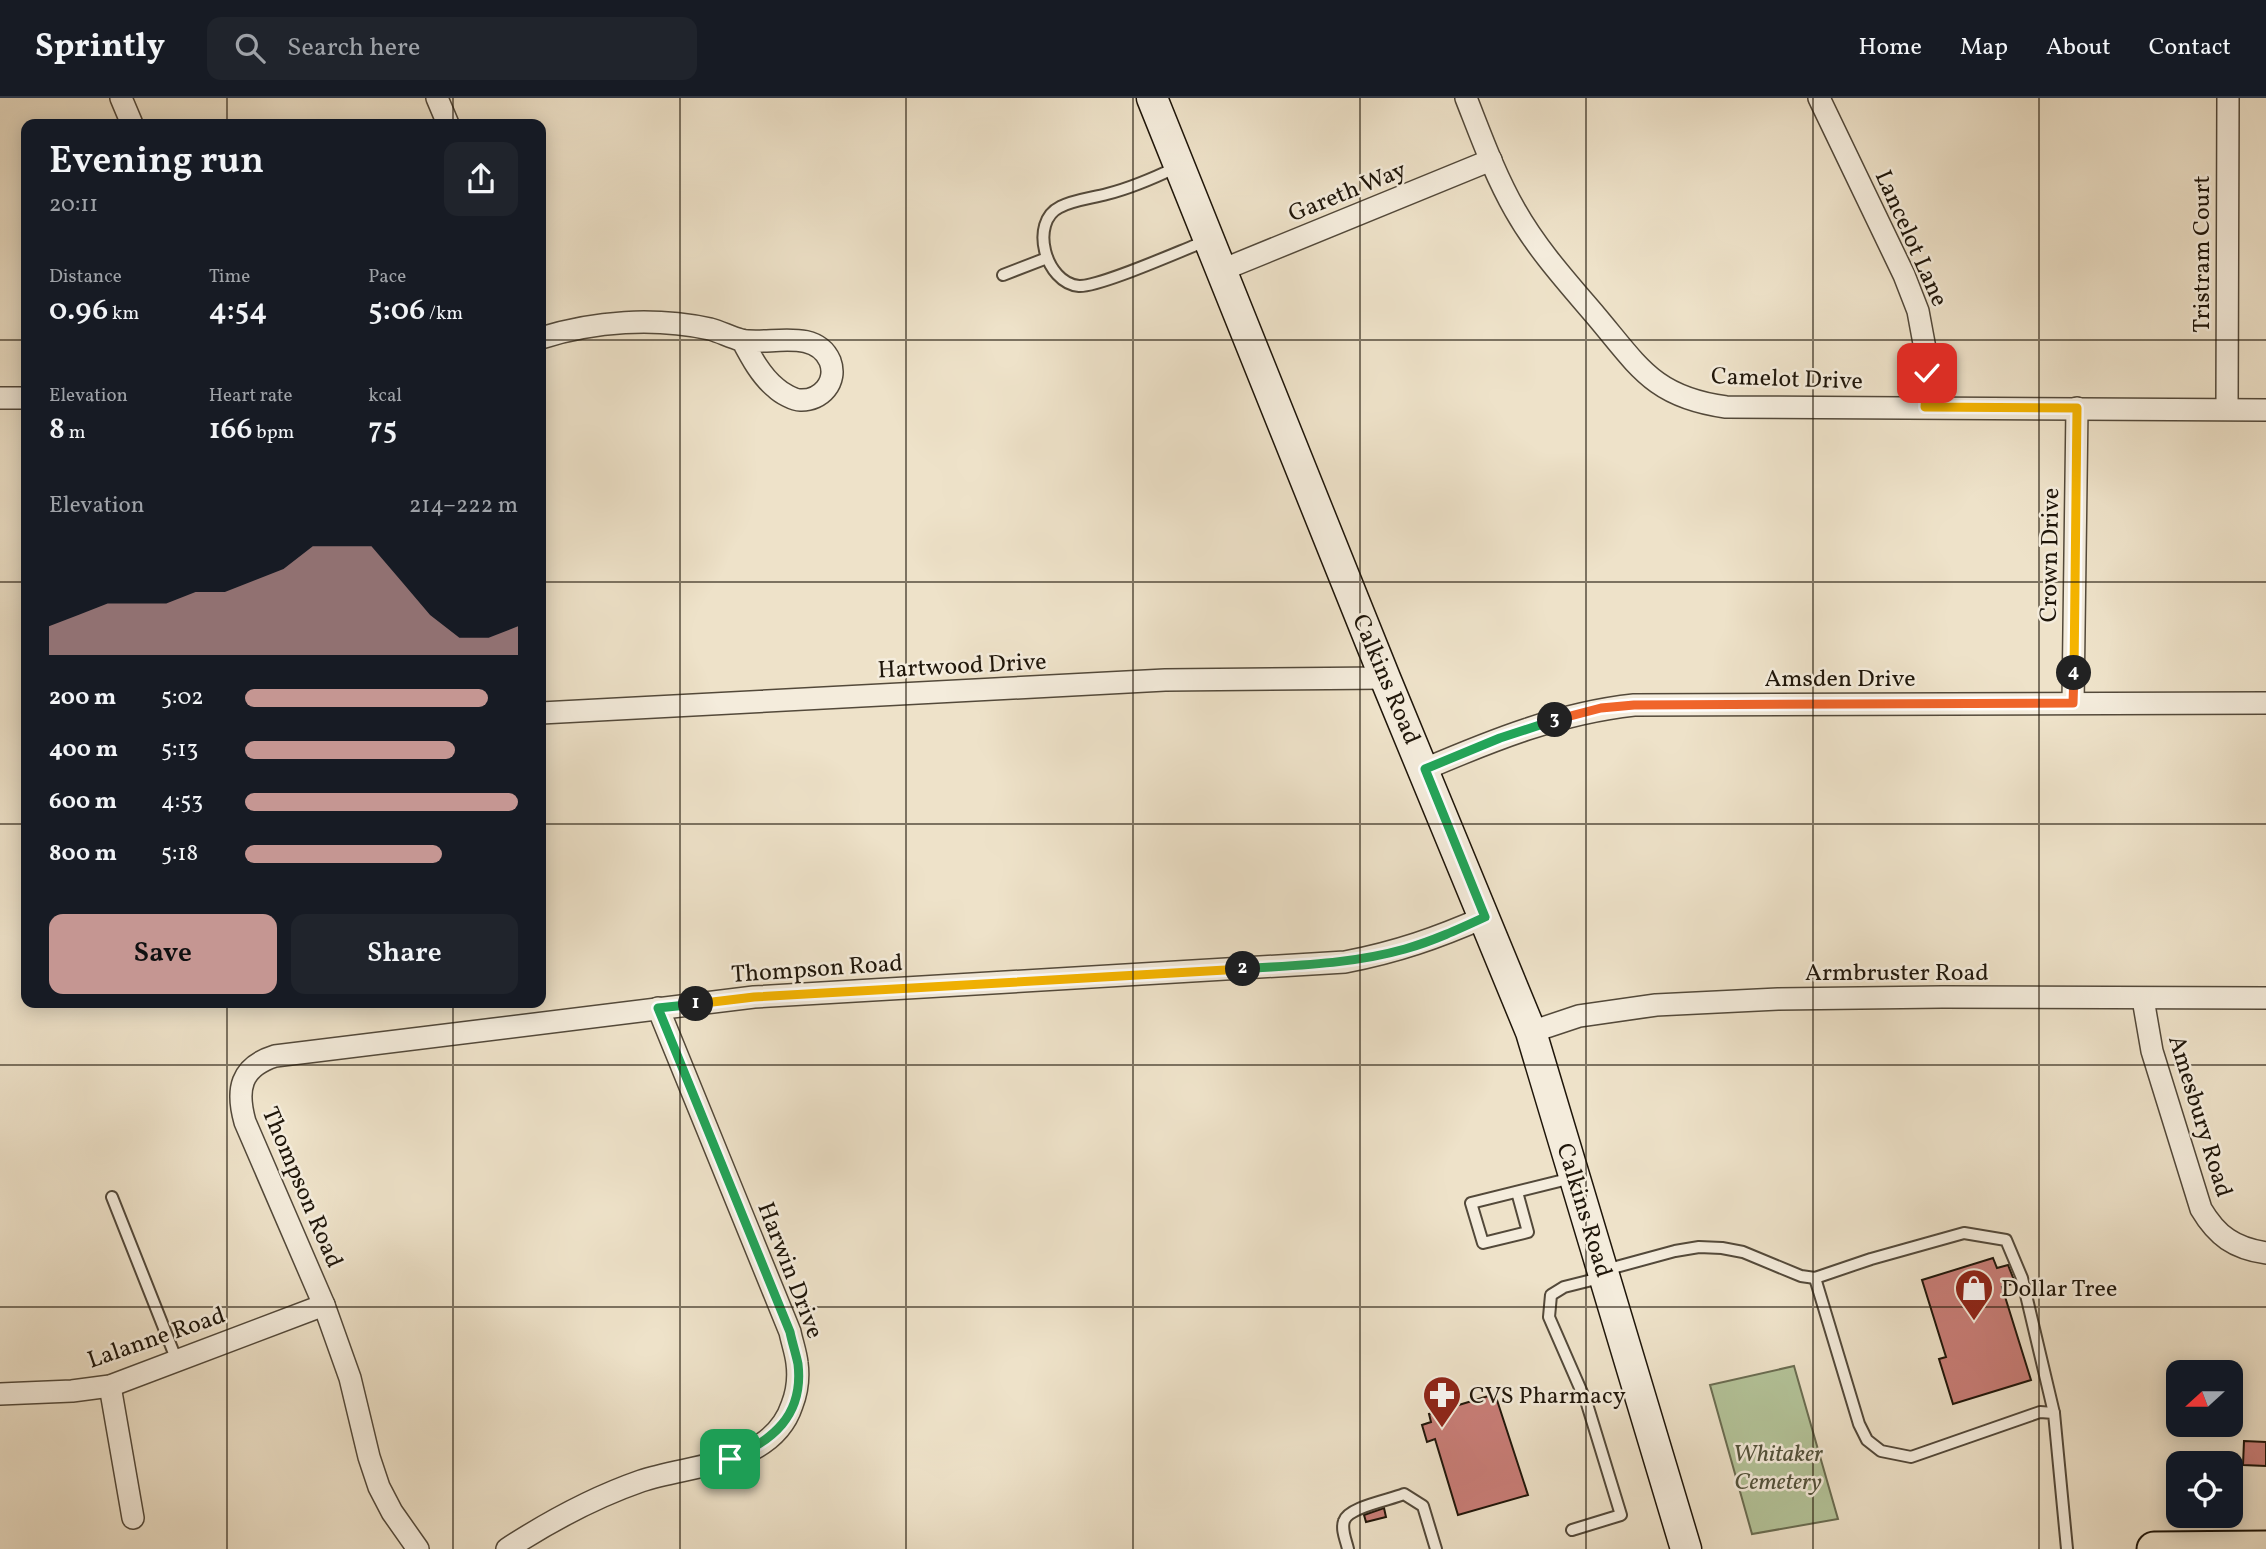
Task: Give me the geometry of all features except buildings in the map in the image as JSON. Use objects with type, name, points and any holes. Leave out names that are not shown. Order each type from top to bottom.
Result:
[{"type":"main road","name":"Calkins Road","points":[[1152,98],[1385,678],[1425,769],[1531,1032],[1686,1549]]},
{"type":"main road","points":[[2154,1549],[2266,1548]]},
{"type":"street","points":[[121,98],[130,119]]},
{"type":"street","points":[[437,98],[446,119]]},
{"type":"street","name":"Camelot Drive","points":[[1466,98],[1515,210],[1543,253],[1638,367],[1664,388],[1681,397],[1726,407],[2266,410]]},
{"type":"street","name":"Lancelot Lane","points":[[1819,98],[1904,275],[1918,311],[1926,354],[1925,407]]},
{"type":"street","name":"Tristram Court","points":[[2227,409],[2228,98]]},
{"type":"street","name":"Gareth Way","points":[[1222,270],[1491,160]]},
{"type":"street","points":[[546,337],[596,325],[656,322],[714,330],[742,340]]},
{"type":"street","points":[[0,398],[21,398]]},
{"type":"street","name":"Crown Drive","points":[[2073,703],[2077,408]]},
{"type":"street","name":"Hartwood Drive","points":[[546,713],[1165,680],[1385,678]]},
{"type":"street","name":"Amsden Drive","points":[[1425,769],[1523,729],[1601,708],[1648,705],[2266,702]]},
{"type":"street","name":"Thompson Road","points":[[418,1549],[392,1512],[379,1487],[350,1378],[324,1305],[245,1122],[239,1091],[250,1070],[262,1061],[275,1056],[754,997],[1345,962],[1405,949],[1485,917]]},
{"type":"street","name":"Armbruster Road","points":[[1531,1032],[1579,1016],[1656,1004],[1942,997],[2266,998]]},
{"type":"street","name":"Amesbury Road","points":[[2143,999],[2152,1051],[2201,1209],[2210,1224],[2230,1243],[2266,1253]]},
{"type":"street","name":"Harwin Drive","points":[[508,1549],[553,1519],[600,1496],[645,1480],[730,1459],[756,1448],[775,1433],[790,1413],[797,1391],[798,1364],[790,1332],[658,1008]]},
{"type":"street","name":"Lalanne Road","points":[[0,1394],[72,1391],[110,1386],[324,1305]]},
{"type":"street","points":[[110,1386],[133,1518]]},
{"type":"lane","points":[[1180,166],[1138,185],[1058,207],[1044,226],[1047,258],[1054,274],[1078,286],[1103,280],[1210,239]]},
{"type":"lane","points":[[1003,275],[1047,258]]},
{"type":"lane","points":[[1517,1192],[1528,1232],[1483,1243],[1471,1203],[1575,1178]]},
{"type":"lane","points":[[112,1197],[177,1361]]},
{"type":"lane","points":[[1572,1530],[1621,1515],[1587,1404],[1549,1317],[1551,1295],[1564,1287],[1604,1274],[1675,1251],[1699,1247],[1743,1252],[1801,1276],[1815,1278],[1871,1259],[1965,1233],[2006,1240],[2022,1278],[2054,1413],[2067,1549]]},
{"type":"lane","points":[[1815,1278],[1859,1424],[1867,1440],[1881,1451],[1911,1457],[2040,1412],[2054,1413]]},
{"type":"lane","points":[[1348,1549],[1343,1531],[1344,1519],[1352,1511],[1404,1494],[1423,1506],[1436,1549]]},
{"type":"green space","name":"Whitaker Cemetery","points":[[1794,1366],[1838,1519],[1752,1534],[1710,1385]]},
{"type":"place","name":"Dollar Tree","points":[[1974,1322]]},
{"type":"place","name":"CVS Pharmacy","points":[[1442,1429]]},
{"type":"route","points":[[730,1459],[756,1448],[775,1433],[790,1413],[797,1391],[798,1364],[790,1332],[658,1008],[754,997],[1310,965],[1374,956],[1435,939],[1485,917],[1425,769],[1535,725],[1601,708],[1634,705],[2073,703],[2077,408],[1925,407],[1927,373]]}]
